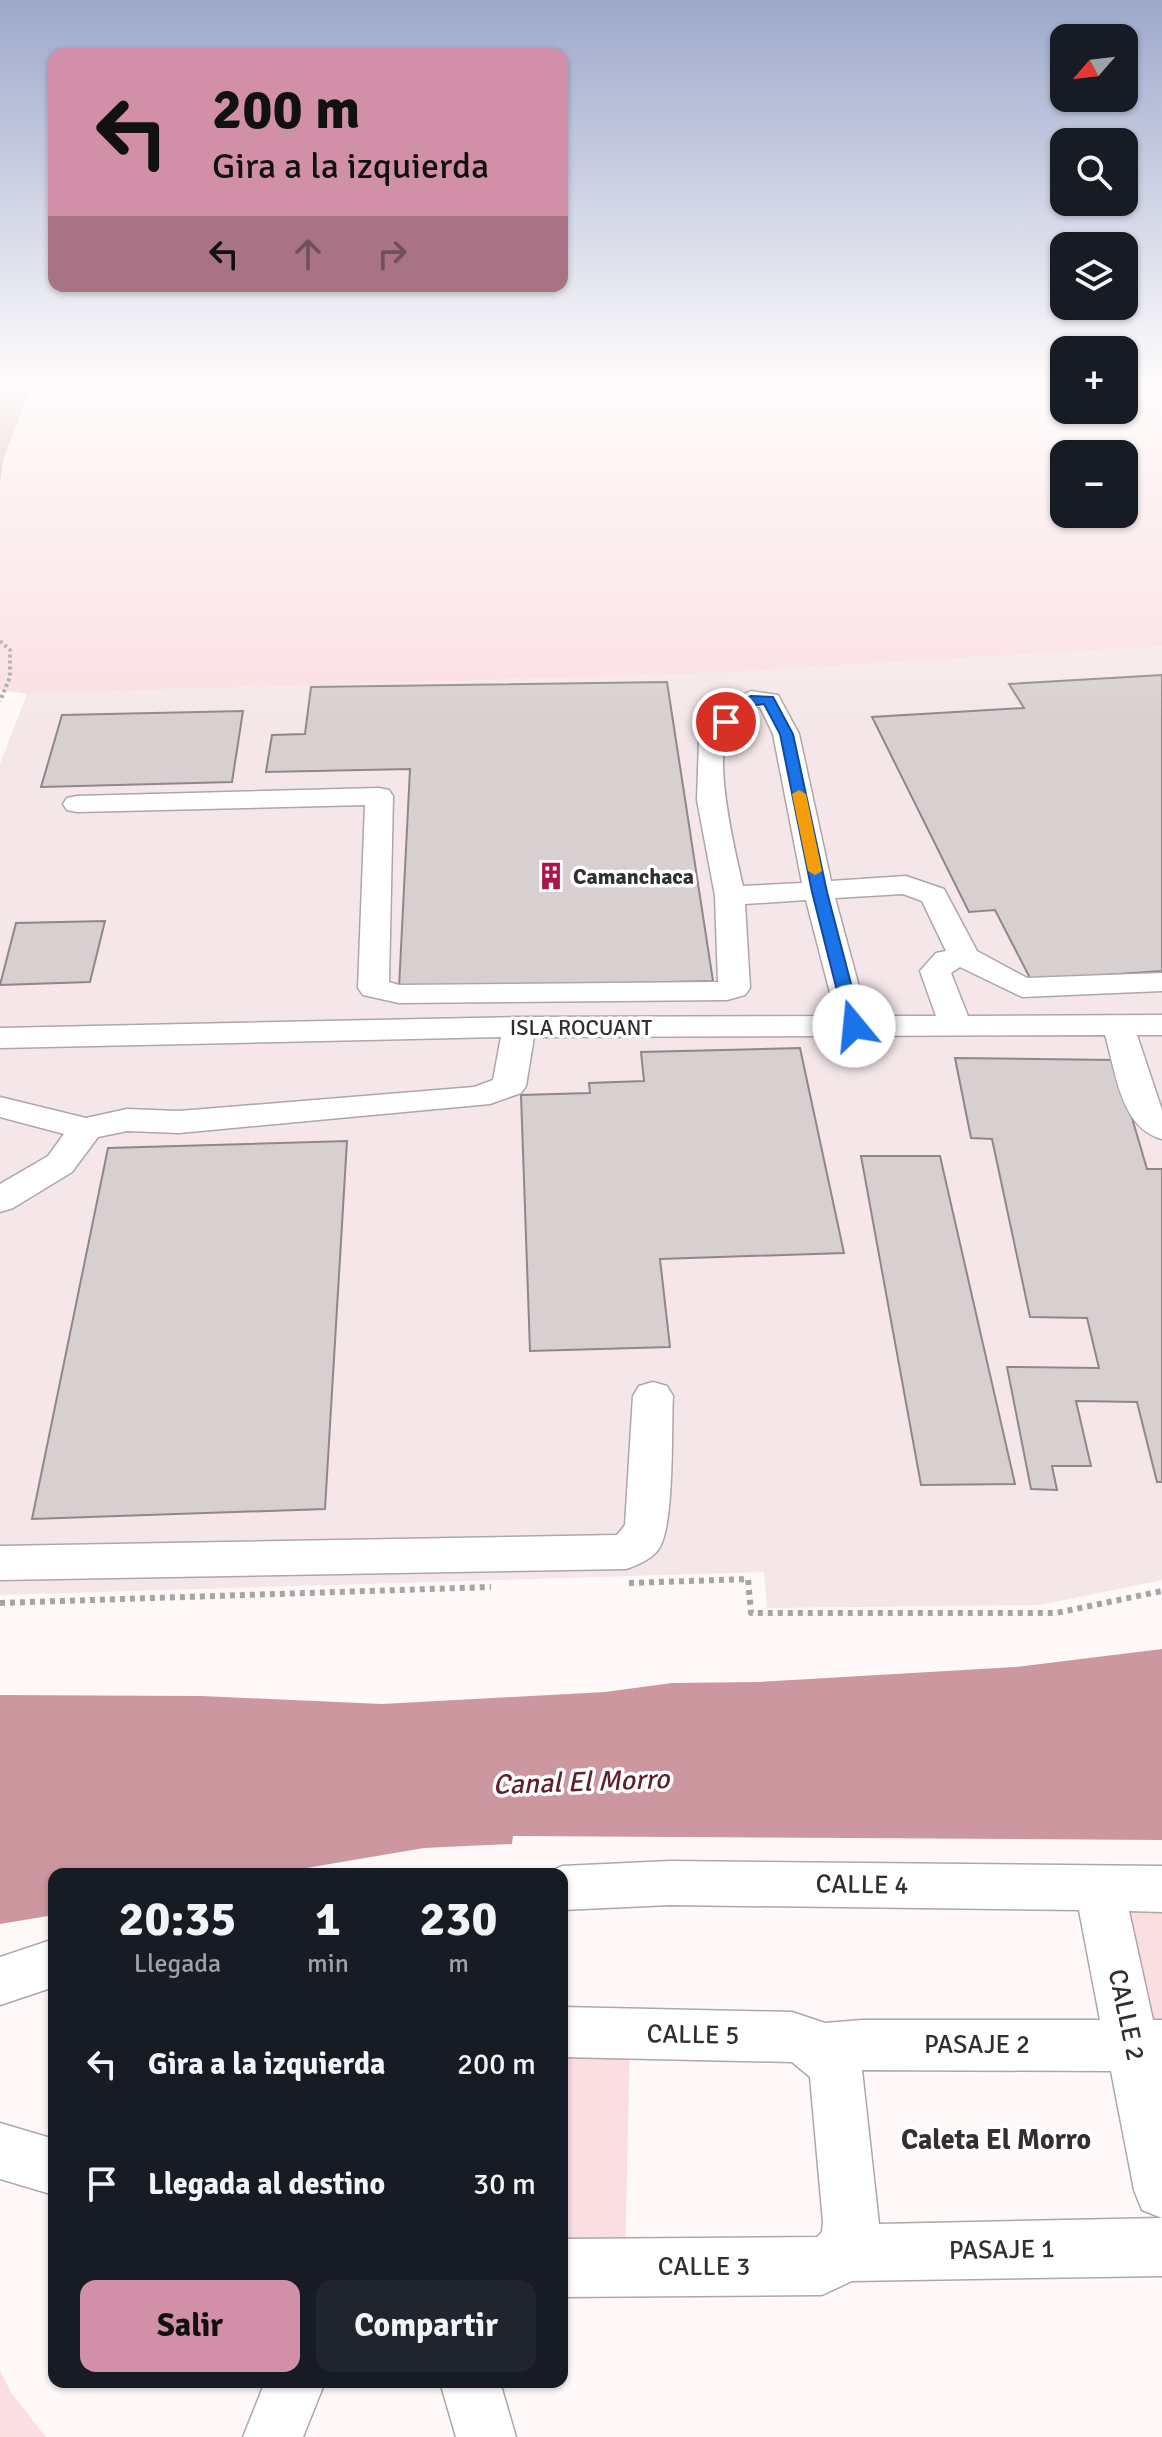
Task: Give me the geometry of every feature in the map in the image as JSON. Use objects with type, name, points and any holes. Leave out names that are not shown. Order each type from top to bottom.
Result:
[{"type":"street","points":[[77,804],[379,796],[374,988],[399,994],[727,991],[734,984],[730,896],[711,800],[712,740],[740,705],[759,698],[769,700],[786,734],[819,892],[854,1026]]},
{"type":"street","points":[[730,896],[906,885],[934,895],[964,957],[1022,988],[1162,982]]},
{"type":"street","points":[[955,1025],[935,971],[947,960],[964,957]]},
{"type":"street","points":[[1118,1025],[1145,1113],[1162,1128]]},
{"type":"street","name":"ISLA ROCUANT","points":[[0,1038],[519,1027],[1118,1025],[1160,1029]]},
{"type":"street","points":[[0,1107],[86,1129],[127,1120],[179,1122],[478,1097],[509,1086],[519,1027]]},
{"type":"street","points":[[0,1200],[60,1164],[86,1129]]},
{"type":"street","points":[[0,1563],[626,1552],[642,1540],[646,1525],[653,1396]]},
{"type":"street","name":"CALLE 4","points":[[568,1888],[670,1883],[1162,1889]]},
{"type":"street","name":"CALLE 2","points":[[1099,1888],[1147,2046],[1162,2190]]},
{"type":"street","points":[[0,1981],[48,1965]]},
{"type":"street","name":"CALLE 5","points":[[568,2032],[792,2037],[813,2043],[821,2049]]},
{"type":"street","name":"PASAJE 2","points":[[821,2049],[862,2045],[1147,2046]]},
{"type":"street","points":[[821,2049],[836,2072],[838,2085],[851,2222],[848,2244],[843,2253]]},
{"type":"street","points":[[0,2151],[48,2165]]},
{"type":"street","name":"PASAJE 1","points":[[843,2253],[1162,2247]]},
{"type":"street","name":"CALLE 3","points":[[568,2268],[809,2267],[833,2262],[843,2253]]},
{"type":"street","points":[[273,2437],[293,2388]]},
{"type":"street","points":[[472,2388],[486,2437]]},
{"type":"path","points":[[0,641],[10,650],[10,677],[0,701]]},
{"type":"path","points":[[621,1583],[748,1579],[751,1613],[1056,1613],[1162,1591]]},
{"type":"path","points":[[0,1603],[494,1587]]},
{"type":"shaded area","points":[[0,497],[1050,497],[1050,528],[1138,528],[1138,497],[1162,497],[1162,646],[723,673],[28,694],[0,690]]},
{"type":"shaded area","points":[[1162,646],[1162,1580],[1040,1605],[767,1608],[764,1572],[0,1595],[0,764],[27,694],[723,673]]},
{"type":"shaded area","points":[[1106,1894],[1162,1895],[1162,2039],[1140,2040]]},
{"type":"shaded area","points":[[568,2037],[630,2038],[625,2262],[568,2262]]},
{"type":"shaded area","points":[[0,2371],[12,2394],[46,2437],[0,2437]]},
{"type":"water","name":"Canal El Morro","points":[[1162,1649],[1162,1840],[513,1836],[512,1844],[424,1848],[306,1868],[48,1868],[48,1916],[0,1924],[0,1695],[201,1696],[382,1704],[605,1692],[672,1683],[759,1682],[1015,1667]]},
{"type":"building","points":[[1162,675],[1162,971],[1031,980],[995,910],[969,912],[872,717],[1024,708],[1009,684]]},
{"type":"building","name":"Camanchaca","points":[[667,682],[713,981],[399,988],[410,769],[266,772],[272,735],[305,734],[311,687]]},
{"type":"building","points":[[243,711],[232,782],[41,787],[62,715]]},
{"type":"building","points":[[105,921],[90,982],[0,985],[16,923]]},
{"type":"building","points":[[800,1048],[844,1253],[660,1259],[670,1347],[530,1351],[521,1095],[590,1093],[589,1083],[644,1081],[641,1052]]},
{"type":"building","points":[[955,1058],[1115,1060],[1147,1169],[1162,1169],[1162,1482],[1157,1482],[1137,1402],[1076,1401],[1091,1466],[1052,1466],[1057,1490],[1031,1489],[1007,1367],[1099,1368],[1087,1318],[1030,1317],[992,1139],[971,1138]]},
{"type":"building","points":[[347,1141],[325,1509],[32,1519],[108,1148]]},
{"type":"building","points":[[861,1156],[940,1156],[1015,1484],[921,1485]]},
{"type":"slow traffic","points":[[799,794],[815,871]]},
{"type":"place","name":"Camanchaca","points":[[551,876]]},
{"type":"district","name":"Caleta El Morro","points":[[996,2140]]},
{"type":"route","points":[[726,722],[740,705],[751,699],[769,700],[786,734],[819,892],[854,1026]]}]
